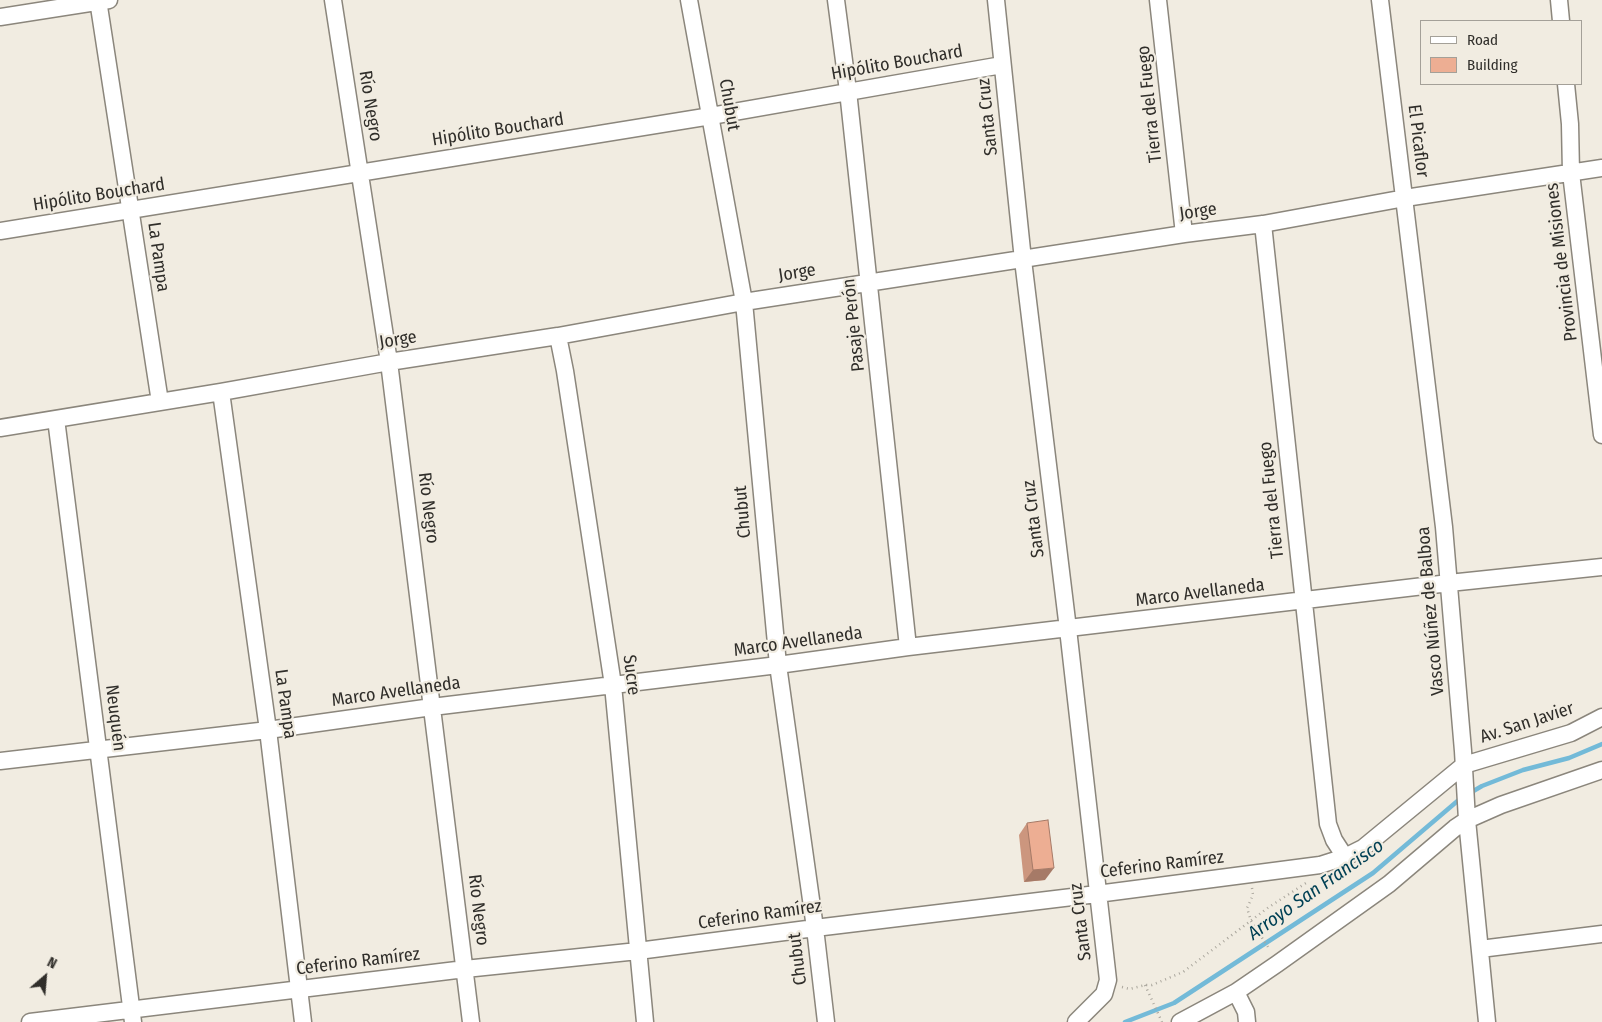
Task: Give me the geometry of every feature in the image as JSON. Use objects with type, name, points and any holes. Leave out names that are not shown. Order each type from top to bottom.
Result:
[{"type":"street","name":"Río Negro","points":[[332,0],[389,362],[471,1022]]},
{"type":"street","name":"Chubut","points":[[689,0],[744,302],[778,665],[815,928],[826,1022]]},
{"type":"street","name":"Pasaje Perón","points":[[836,0],[870,282],[908,647]]},
{"type":"street","name":"Santa Cruz","points":[[996,0],[1023,260],[1108,980],[1104,994],[1076,1022]]},
{"type":"street","name":"Tierra del Fuego","points":[[1158,0],[1184,234]]},
{"type":"street","name":"El Picaflor","points":[[1380,0],[1404,198]]},
{"type":"street","points":[[1559,0],[1561,20]]},
{"type":"street","points":[[0,17],[102,1]]},
{"type":"street","name":"La Pampa","points":[[102,1],[160,402]]},
{"type":"street","name":"Hipólito Bouchard","points":[[0,231],[711,116],[1002,65]]},
{"type":"street","name":"Provincia de Misiones","points":[[1566,85],[1570,124],[1571,174],[1602,435]]},
{"type":"street","name":"Jorge","points":[[0,428],[389,362],[558,336],[744,302],[1184,234],[1263,224],[1404,198],[1602,168]]},
{"type":"street","name":"Vasco Núñez de Balboa","points":[[1404,198],[1449,583],[1467,814],[1488,1022]]},
{"type":"street","name":"Tierra del Fuego","points":[[1263,224],[1328,824],[1334,840],[1345,857]]},
{"type":"street","name":"Sucre","points":[[558,336],[613,685],[645,1022]]},
{"type":"street","name":"La Pampa","points":[[221,392],[268,730],[303,1022]]},
{"type":"street","name":"Neuquén","points":[[56,419],[132,1016]]},
{"type":"street","name":"Marco Avellaneda","points":[[0,762],[268,730],[432,707],[778,665],[908,647],[1449,583],[1602,567]]},
{"type":"street","name":"Av. San Javier","points":[[1464,771],[1571,733],[1602,716]]},
{"type":"street","points":[[1180,1022],[1236,992],[1390,884],[1455,828],[1467,814],[1501,805],[1602,770]]},
{"type":"street","name":"Ceferino Ramírez","points":[[30,1022],[132,1016],[299,990],[465,969],[638,951],[1320,865],[1345,857],[1362,848],[1464,771]]},
{"type":"street","points":[[1480,949],[1602,934]]},
{"type":"street","points":[[1236,992],[1246,1012],[1247,1022]]},
{"type":"path","points":[[1251,874],[1253,895],[1247,908],[1251,920],[1271,952]]},
{"type":"path","points":[[1162,1022],[1146,985],[1152,985],[1183,972],[1251,920],[1310,880]]},
{"type":"building","points":[[1048,820],[1054,868],[1033,870],[1027,823]]},
{"type":"waterway","name":"Arroyo San Francisco","points":[[1470,793],[1482,786],[1523,770],[1569,758],[1602,744]]},
{"type":"waterway","name":"Arroyo San Francisco","points":[[1125,1022],[1174,1003],[1373,873],[1461,798]]}]
